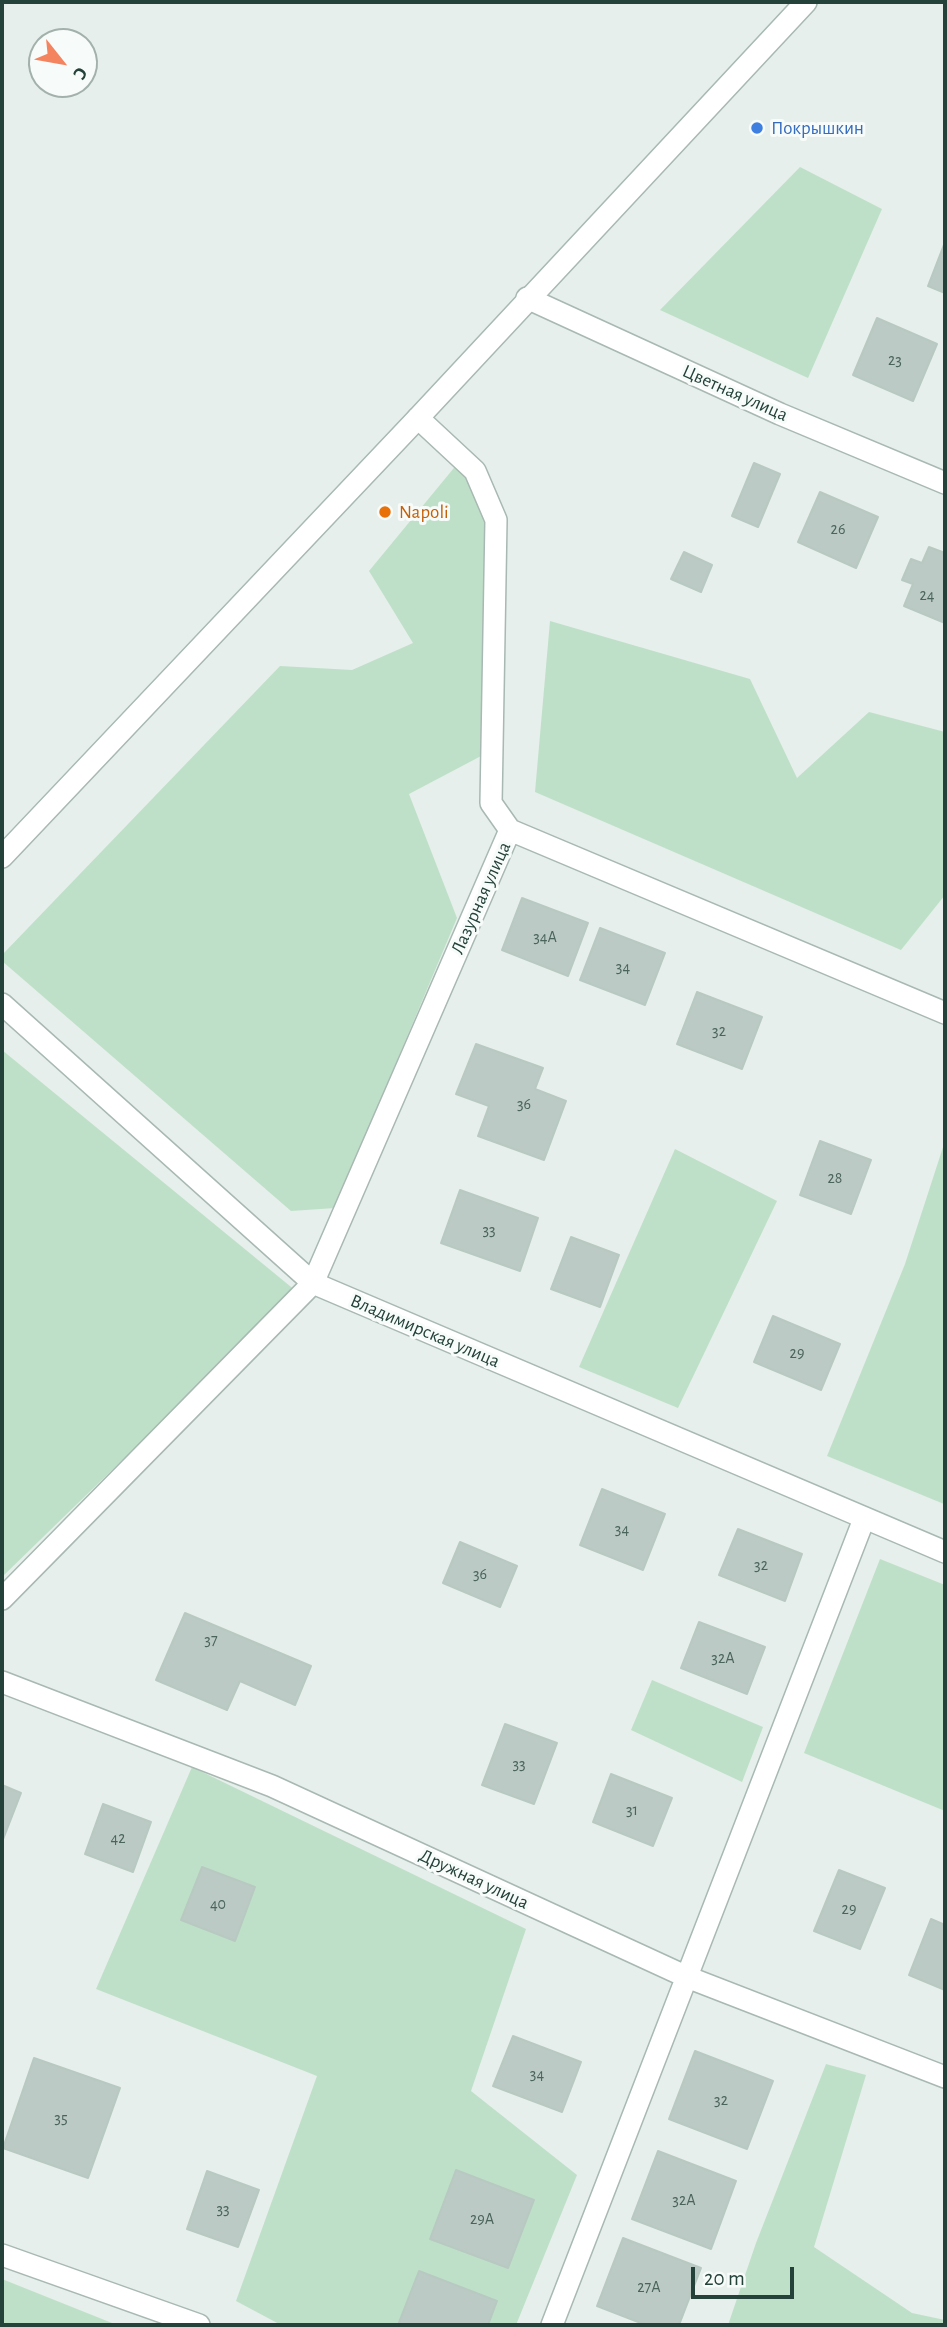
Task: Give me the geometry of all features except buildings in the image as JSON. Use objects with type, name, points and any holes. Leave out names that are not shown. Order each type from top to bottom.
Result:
[{"type":"street","points":[[2,857],[418,418],[527,298],[806,2]]},
{"type":"street","name":"Цветная улица","points":[[527,298],[780,414],[945,483]]},
{"type":"street","points":[[418,418],[475,471],[496,520],[491,803],[510,830]]},
{"type":"street","name":"Лазурная улица","points":[[313,1283],[510,830],[945,1013]]},
{"type":"street","name":"Владимирская улица","points":[[2,1004],[313,1283],[945,1552]]},
{"type":"street","points":[[2,1599],[313,1283]]},
{"type":"street","points":[[552,2325],[864,1519]]},
{"type":"street","name":"Дружная улица","points":[[2,1682],[272,1786],[687,1977],[945,2077]]},
{"type":"street","points":[[2,2255],[199,2325]]},
{"type":"green space","points":[[800,167],[882,209],[808,378],[660,310]]},
{"type":"green space","points":[[458,463],[494,527],[483,755],[409,794],[457,918],[335,1208],[291,1211],[2,961],[2,955],[280,666],[352,670],[413,643],[369,571]]},
{"type":"green space","points":[[550,621],[750,679],[797,778],[869,712],[945,732],[945,895],[901,950],[535,792]]},
{"type":"green space","points":[[2,1050],[296,1291],[2,1577]]},
{"type":"green space","points":[[945,1141],[944,1504],[827,1456],[905,1264]]},
{"type":"green space","points":[[675,1149],[777,1201],[678,1408],[579,1367]]},
{"type":"green space","points":[[880,1559],[945,1585],[945,1811],[804,1753]]},
{"type":"green space","points":[[652,1680],[763,1727],[742,1782],[631,1730]]},
{"type":"green space","points":[[192,1767],[526,1929],[471,2091],[577,2175],[516,2325],[281,2325],[236,2301],[317,2076],[96,1989]]},
{"type":"green space","points":[[826,2064],[866,2075],[814,2247],[912,2313],[945,2320],[945,2325],[728,2325],[756,2243]]},
{"type":"green space","points":[[2,2279],[117,2325],[2,2325]]},
{"type":"place","name":"Покрышкин","points":[[757,128]]},
{"type":"place","name":"Napoli","points":[[385,512]]}]
